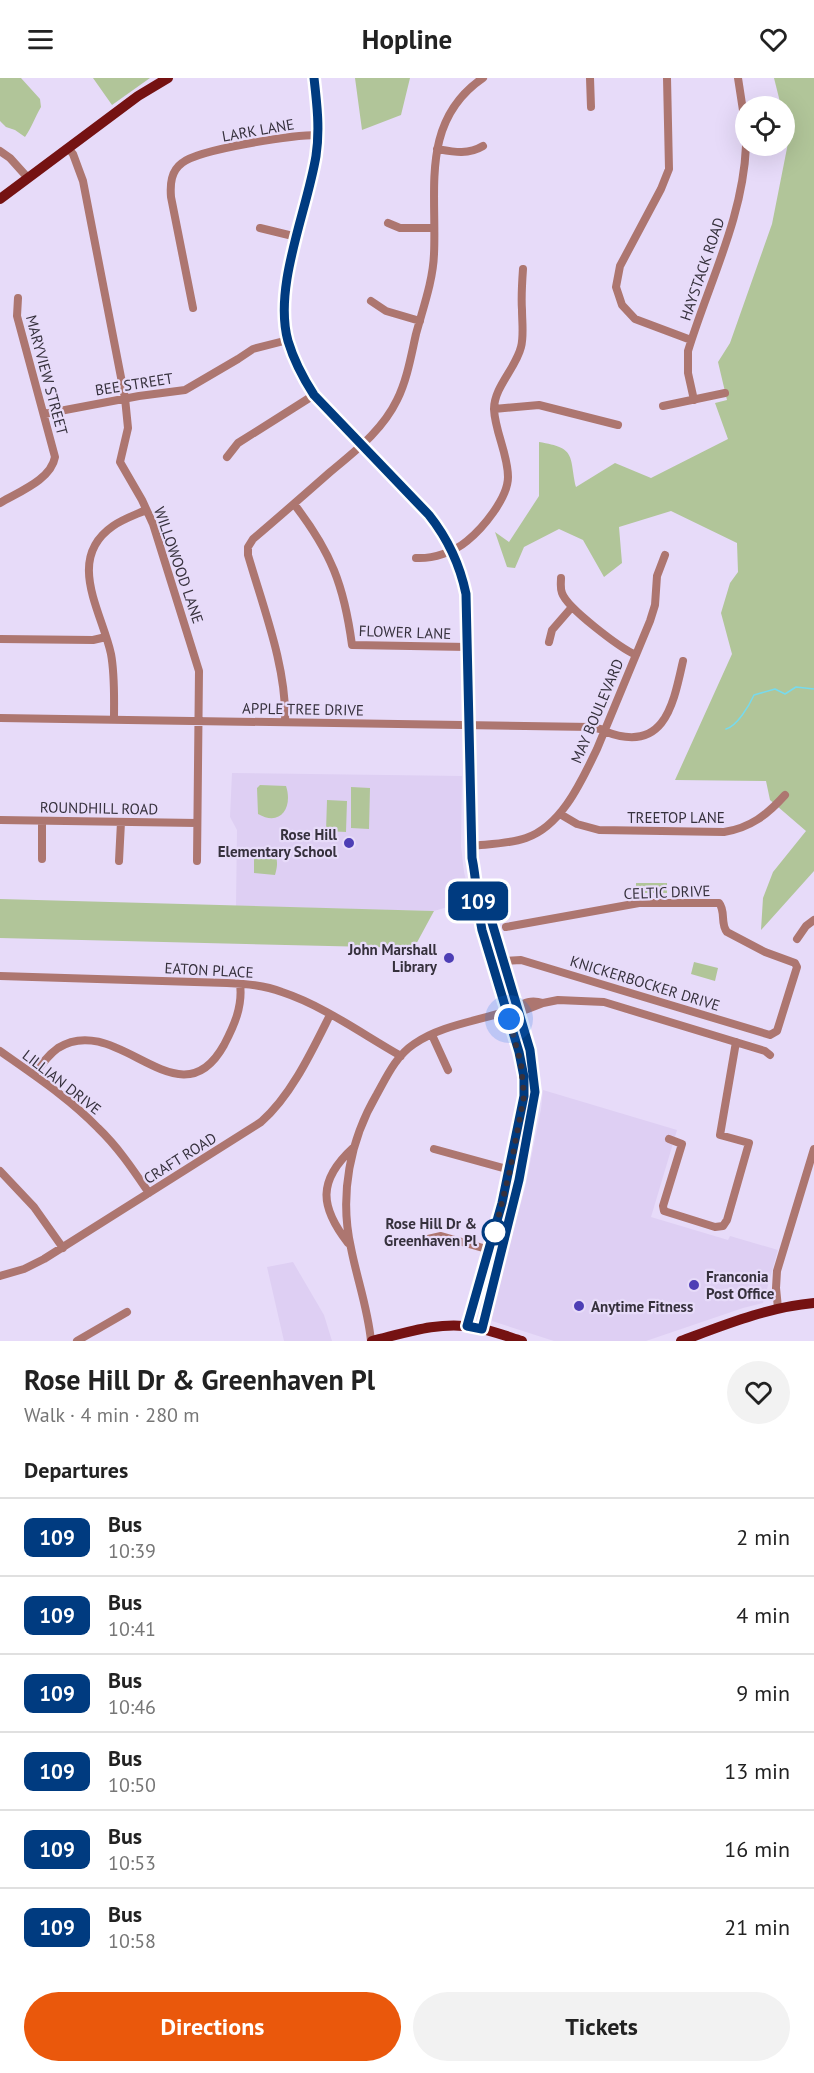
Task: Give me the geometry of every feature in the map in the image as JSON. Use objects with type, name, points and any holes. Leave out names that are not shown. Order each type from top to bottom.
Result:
[{"type":"main road","points":[[0,199],[138,96],[168,78]]},
{"type":"main road","points":[[681,1341],[778,1308],[814,1303]]},
{"type":"main road","points":[[372,1341],[434,1327],[467,1326],[522,1341]]},
{"type":"street","points":[[314,78],[318,135],[314,164],[285,295],[288,340],[300,372],[314,395],[429,515],[442,532],[460,568],[466,594],[471,846],[479,912],[482,930],[532,1057],[535,1100],[519,1180],[482,1329]]},
{"type":"street","points":[[285,722],[282,676],[245,546],[362,445],[382,424],[397,399],[405,378],[433,266],[433,182],[437,149],[445,124],[457,102],[469,88],[483,78]]},
{"type":"street","points":[[580,78],[590,79],[591,107]]},
{"type":"street","points":[[667,78],[669,169],[661,189],[620,266],[616,287],[622,305],[635,319],[691,340]]},
{"type":"street","points":[[738,78],[741,96]]},
{"type":"street","name":"LARK LANE","points":[[194,308],[170,187],[172,176],[179,166],[188,159],[204,154],[299,135],[318,135]]},
{"type":"street","points":[[437,149],[467,152],[475,151],[483,146]]},
{"type":"street","name":"WILLOWOOD LANE","points":[[68,148],[73,154],[83,181],[125,398],[128,428],[120,462],[153,524],[196,659],[200,682],[197,861]]},
{"type":"street","points":[[0,151],[10,158],[28,178]]},
{"type":"street","name":"HAYSTACK ROAD","points":[[694,400],[687,364],[691,340],[735,216],[745,156]]},
{"type":"street","points":[[388,223],[400,228],[434,228]]},
{"type":"street","points":[[261,228],[297,237]]},
{"type":"street","points":[[416,558],[432,557],[467,541],[499,504],[506,490],[507,468],[494,409],[497,396],[517,360],[522,345],[523,269]]},
{"type":"street","name":"MARYVIEW STREET","points":[[0,503],[45,476],[52,468],[55,451],[17,316],[18,298]]},
{"type":"street","points":[[371,301],[386,311],[420,321]]},
{"type":"street","name":"BEE STREET","points":[[44,414],[125,398],[185,390],[253,348],[288,340]]},
{"type":"street","points":[[663,406],[725,393]]},
{"type":"street","points":[[228,457],[238,443],[314,395]]},
{"type":"street","points":[[494,409],[539,405],[618,425]]},
{"type":"street","name":"FLOWER LANE","points":[[294,504],[320,539],[335,571],[348,613],[352,645],[468,647]]},
{"type":"street","points":[[114,719],[113,670],[106,637],[89,582],[89,567],[99,540],[110,528],[147,510]]},
{"type":"street","name":"MAY BOULEVARD","points":[[471,846],[528,838],[547,827],[560,814],[588,768],[636,655],[653,613],[657,576],[665,555]]},
{"type":"street","points":[[561,578],[561,592],[572,607],[623,649],[636,655]]},
{"type":"street","points":[[549,642],[552,630],[572,607]]},
{"type":"street","points":[[0,639],[93,640],[106,637]]},
{"type":"street","name":"APPLE TREE DRIVE","points":[[0,718],[592,727],[621,737],[637,736],[659,726],[668,715],[674,702],[683,661]]},
{"type":"street","name":"TREETOP LANE","points":[[560,814],[577,824],[599,830],[724,832],[738,829],[758,820],[773,809],[785,795]]},
{"type":"street","name":"ROUNDHILL ROAD","points":[[0,820],[197,823]]},
{"type":"street","points":[[42,821],[42,859]]},
{"type":"street","points":[[120,861],[121,822]]},
{"type":"street","points":[[467,1326],[490,1250],[510,1170],[521,1115],[524,1086],[504,961],[490,915],[478,894]]},
{"type":"street","name":"CELTIC DRIVE","points":[[506,927],[639,903],[719,903],[722,907],[724,929],[727,932],[765,952],[797,965],[777,1031]]},
{"type":"street","points":[[796,939],[814,920]]},
{"type":"street","name":"KNICKERBOCKER DRIVE","points":[[504,961],[521,960],[770,1035],[777,1031]]},
{"type":"street","name":"EATON PLACE","points":[[0,976],[259,986],[283,992],[330,1015],[400,1056]]},
{"type":"street","points":[[34,1075],[57,1049],[70,1042],[86,1040],[105,1043],[173,1074],[187,1075],[200,1072],[215,1059],[233,1027],[239,1007],[240,984]]},
{"type":"street","points":[[372,1341],[350,1245],[346,1199],[353,1148],[370,1105],[400,1056],[415,1043],[432,1035],[512,1010],[525,1010],[543,1003],[580,1000],[606,1002],[765,1051],[770,1055]]},
{"type":"street","name":"CRAFT ROAD","points":[[0,1276],[36,1263],[63,1248],[251,1129],[270,1114],[287,1092],[330,1015]]},
{"type":"street","points":[[432,1035],[448,1070]]},
{"type":"street","points":[[669,1139],[682,1144],[663,1206],[664,1211],[721,1227],[725,1223],[749,1143],[720,1135],[736,1042]]},
{"type":"street","name":"LILLIAN DRIVE","points":[[0,1051],[71,1102],[117,1149],[149,1193]]},
{"type":"street","points":[[350,1245],[332,1220],[327,1194],[329,1181],[336,1167],[353,1148]]},
{"type":"street","points":[[434,1149],[510,1170]]},
{"type":"street","points":[[778,1308],[777,1271],[814,1149]]},
{"type":"street","points":[[0,1171],[34,1207],[63,1248]]},
{"type":"street","points":[[428,1239],[441,1236],[490,1250]]},
{"type":"street","points":[[77,1341],[127,1312]]},
{"type":"shaded area","name":"Rose Hill Elementary School","points":[[232,773],[462,776],[461,846],[471,900],[434,911],[236,906],[237,830],[230,817]]},
{"type":"shaded area","points":[[543,1090],[677,1130],[651,1217],[728,1240],[730,1236],[778,1250],[763,1303],[646,1341],[554,1341],[492,1321],[490,1316],[525,1188]]},
{"type":"shaded area","points":[[293,1262],[324,1315],[332,1341],[284,1341],[267,1267]]},
{"type":"green space","points":[[0,78],[21,78],[40,99],[41,107],[25,137],[6,127],[0,121]]},
{"type":"green space","points":[[93,78],[150,78],[112,105]]},
{"type":"green space","points":[[355,78],[410,78],[401,115],[362,130]]},
{"type":"green space","points":[[774,78],[814,78],[814,871],[761,930],[763,898],[773,872],[806,831],[770,800],[766,781],[675,780],[732,654],[721,613],[730,583],[738,572],[737,543],[671,511],[619,527],[622,563],[604,577],[583,540],[559,529],[524,547],[515,568],[507,567],[495,532],[509,542],[539,496],[539,442],[560,447],[566,451],[571,461],[576,487],[615,463],[651,478],[728,439],[715,403],[727,400],[718,362],[730,343],[772,224],[785,156],[795,156],[795,96],[778,96]]},
{"type":"green space","points":[[260,785],[286,786],[288,801],[283,813],[279,816],[273,818],[258,814],[257,788]]},
{"type":"green space","points":[[351,787],[370,788],[369,829],[351,828]]},
{"type":"green space","points":[[327,800],[347,801],[346,832],[326,831]]},
{"type":"green space","points":[[264,848],[275,855],[277,865],[275,875],[254,873],[254,851]]},
{"type":"green space","points":[[636,883],[667,883],[667,893],[636,893]]},
{"type":"green space","points":[[0,899],[434,911],[414,948],[0,938]]},
{"type":"green space","points":[[694,962],[718,968],[715,981],[691,974]]},
{"type":"waterway","points":[[726,729],[738,720],[754,695],[775,689],[785,694],[796,687],[814,689]]},
{"type":"bus line","name":"109","points":[[314,78],[318,135],[309,189],[286,285],[285,319],[288,340],[300,372],[314,395],[429,515],[442,532],[457,562],[466,594],[472,858],[482,930],[519,1052],[524,1077],[524,1096],[510,1170],[490,1250],[467,1326],[482,1329],[519,1180],[535,1100],[530,1050],[487,906]]},
{"type":"place","name":"Rose Hill Elementary School","points":[[349,843]]},
{"type":"place","name":"John Marshall Library","points":[[449,958]]},
{"type":"place","name":"Rose Hill Dr & Greenhaven Pl","points":[[495,1232]]},
{"type":"place","name":"Franconia Post Office","points":[[694,1285]]},
{"type":"place","name":"Anytime Fitness","points":[[579,1306]]},
{"type":"route","points":[[495,1232],[493,1239],[510,1170],[524,1096],[524,1077],[509,1019]]}]
